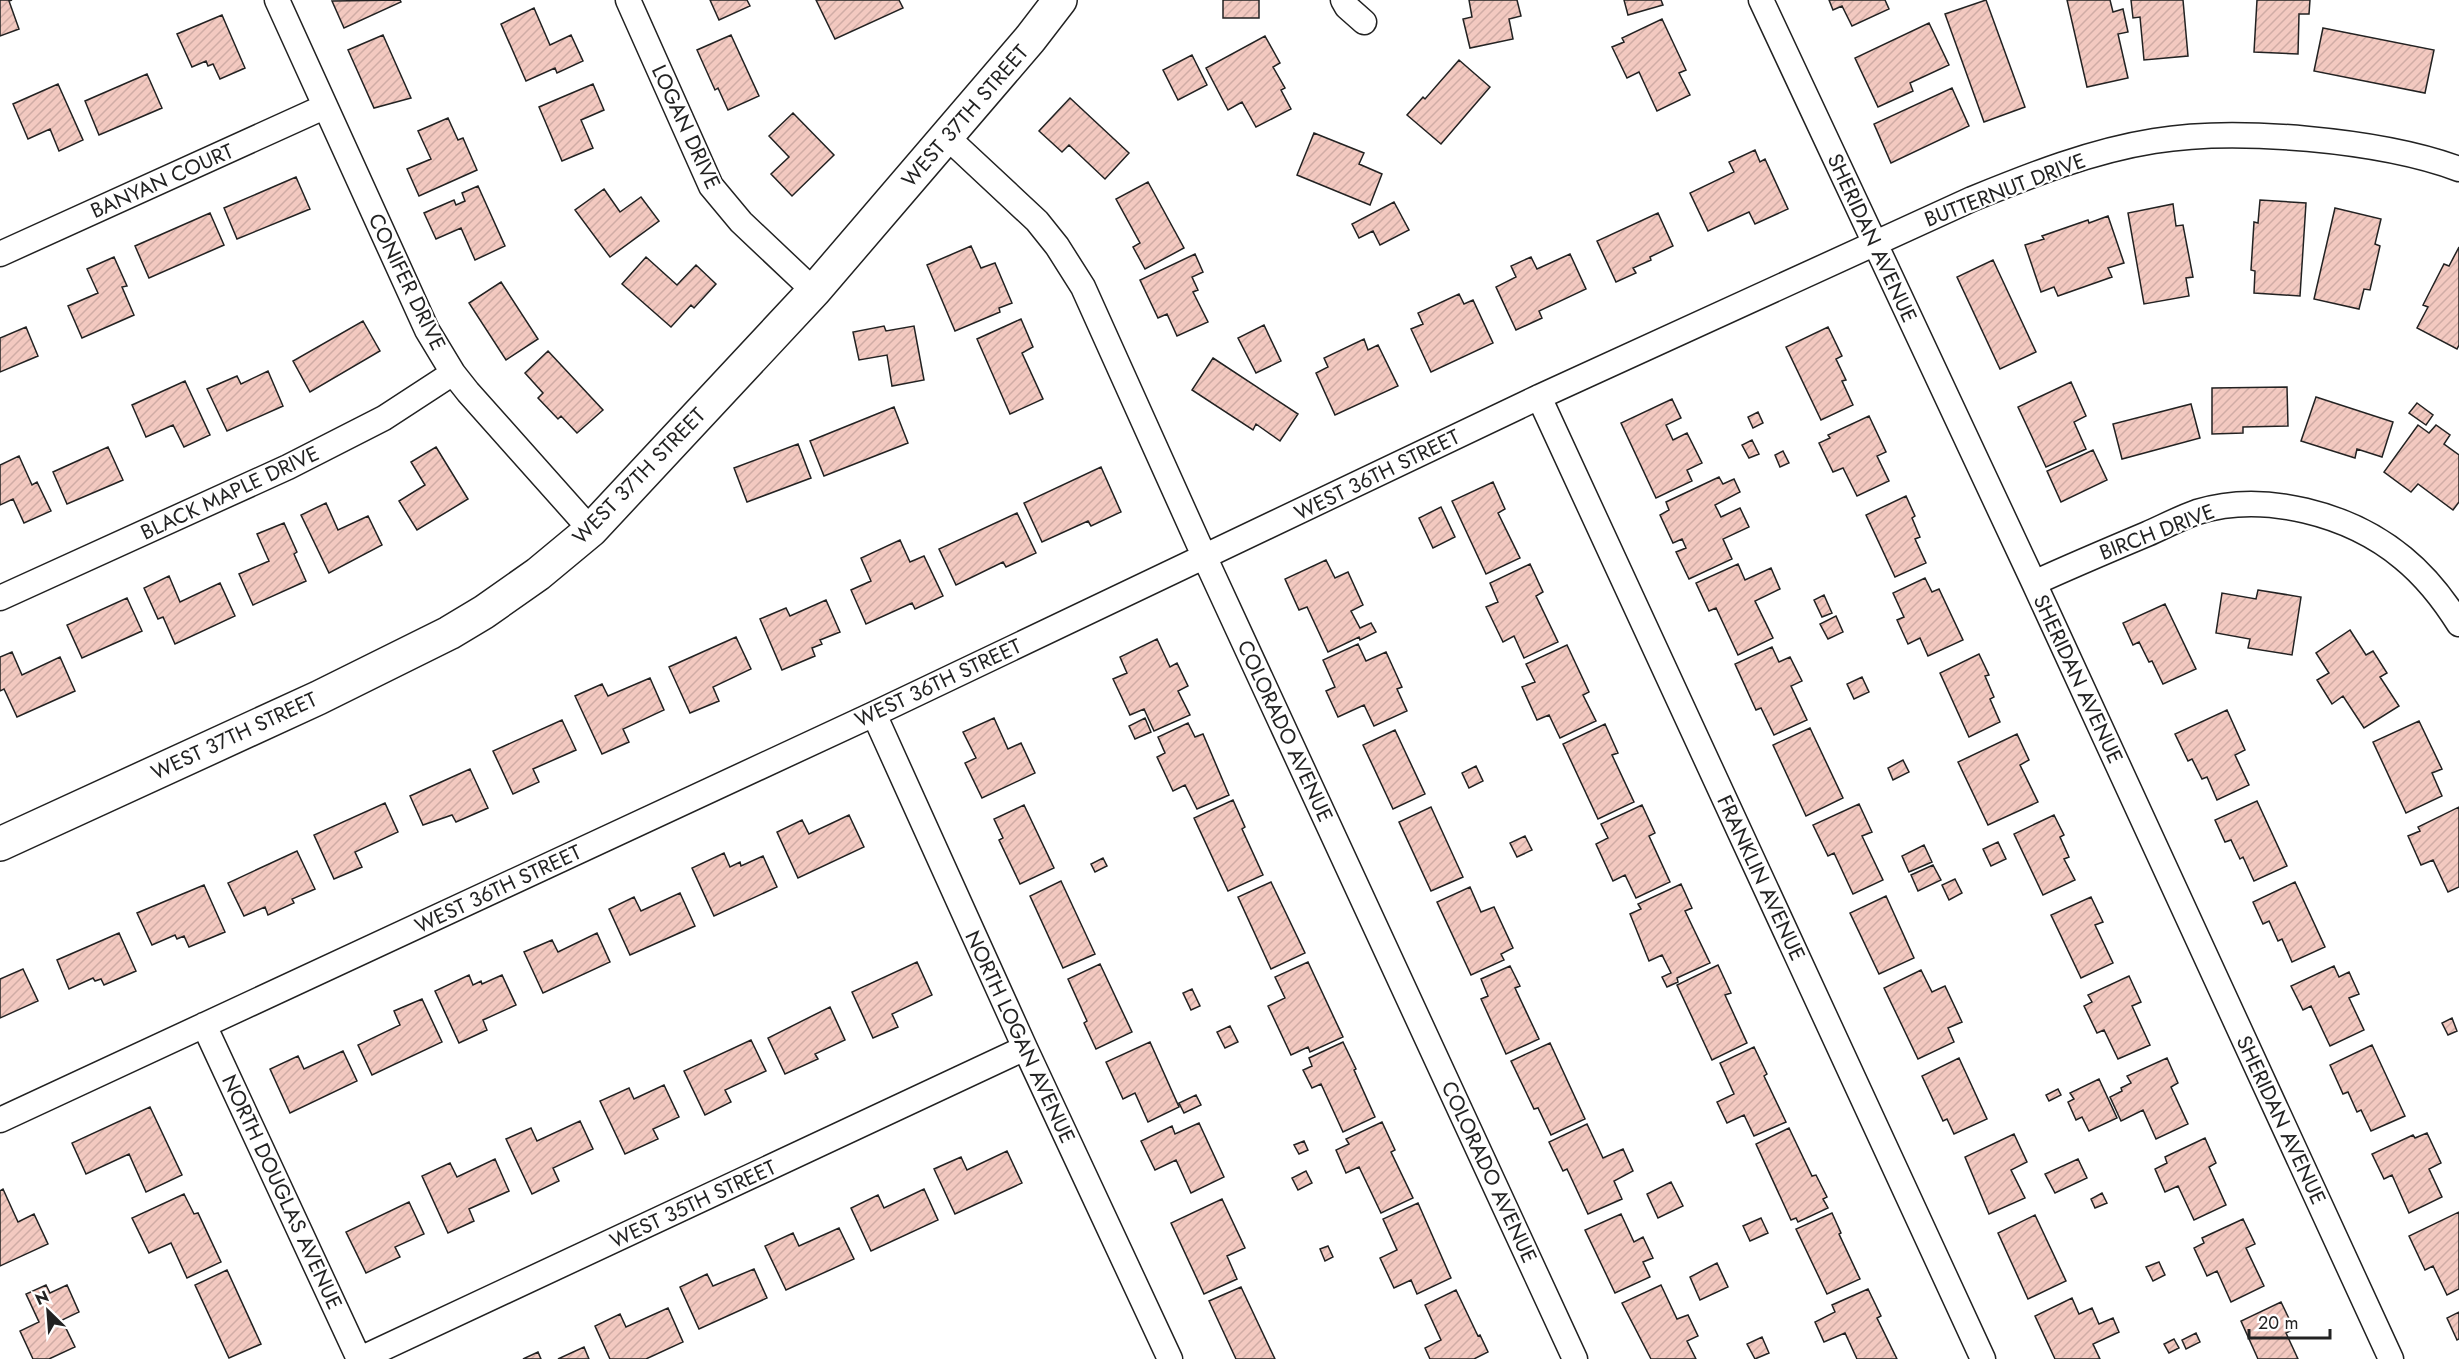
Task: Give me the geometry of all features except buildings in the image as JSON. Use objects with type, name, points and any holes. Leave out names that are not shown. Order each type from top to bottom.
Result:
[{"type":"street","name":"CONIFER DRIVE","points":[[277,0],[427,330],[453,373],[591,530]]},
{"type":"street","name":"LOGAN DRIVE","points":[[628,0],[711,186],[741,222],[814,291]]},
{"type":"street","name":"WEST 37TH STREET","points":[[0,844],[318,698],[449,633],[484,612],[538,574],[591,530],[814,291],[1030,39],[1060,0]]},
{"type":"street","points":[[1343,0],[1347,7],[1364,22]]},
{"type":"street","name":"SHERIDAN AVENUE","points":[[1761,0],[2034,583],[2391,1359]]},
{"type":"street","name":"BANYAN COURT","points":[[0,254],[324,107]]},
{"type":"street","name":"BUTTERNUT DRIVE","points":[[1874,244],[2031,175],[2098,154],[2154,141],[2215,136],[2336,142],[2414,156],[2459,169]]},
{"type":"street","name":"COLORADO AVENUE","points":[[947,137],[1037,221],[1057,246],[1083,287],[1205,558],[1575,1359]]},
{"type":"street","name":"WEST 36TH STREET","points":[[0,1120],[874,714],[1539,397],[1874,244]]},
{"type":"street","name":"BLACK MAPLE DRIVE","points":[[0,598],[288,467],[384,418],[453,373]]},
{"type":"street","name":"FRANKLIN AVENUE","points":[[1539,397],[1983,1359]]},
{"type":"street","name":"BIRCH DRIVE","points":[[2034,583],[2198,512],[2229,506],[2260,504],[2294,509],[2339,522],[2373,537],[2403,558],[2430,585],[2459,624]]},
{"type":"street","name":"NORTH LOGAN AVENUE","points":[[874,714],[1025,1048],[1170,1359]]},
{"type":"street","name":"NORTH DOUGLAS AVENUE","points":[[204,1025],[360,1359]]},
{"type":"street","name":"WEST 35TH STREET","points":[[360,1359],[1025,1048]]}]
